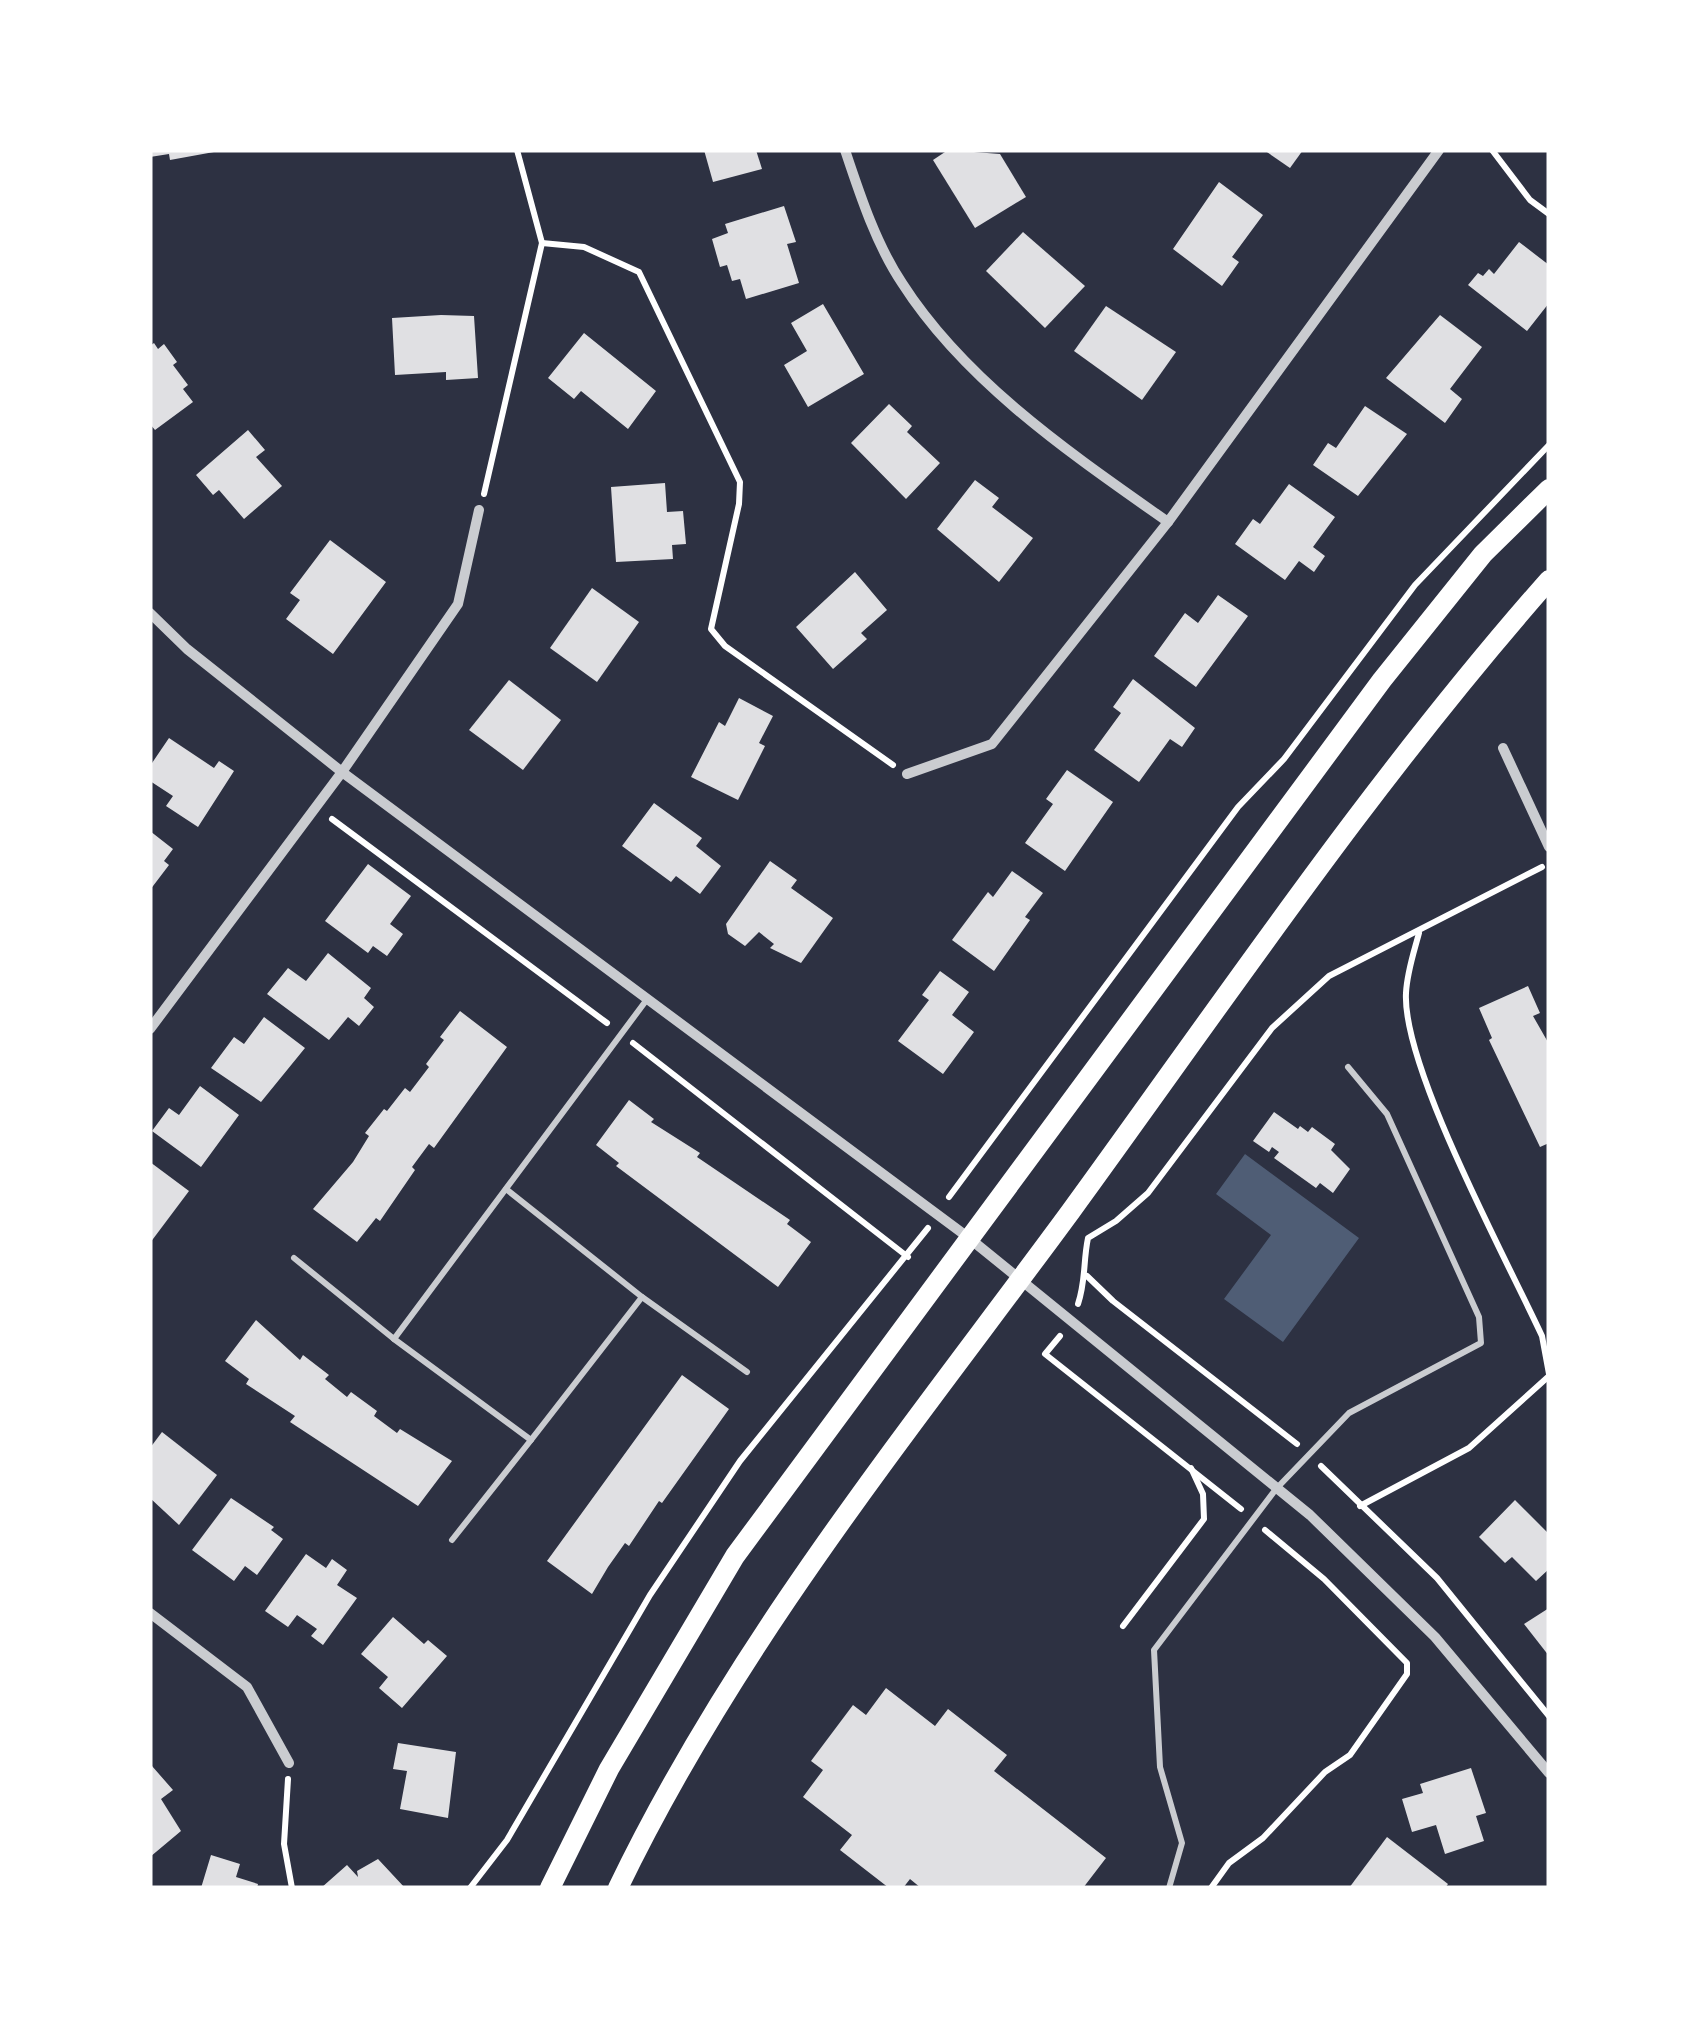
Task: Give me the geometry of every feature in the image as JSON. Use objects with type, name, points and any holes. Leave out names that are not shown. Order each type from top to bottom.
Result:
[{"type":"main road","points":[[550,1888],[609,1769],[736,1556],[1436,610],[1484,554],[1549,489]]},
{"type":"main road","points":[[618,1888],[682,1766],[807,1564],[1419,738],[1549,580]]},
{"type":"street","points":[[846,150],[882,246],[902,284],[933,322],[1022,412],[1080,460],[1168,522]]},
{"type":"street","points":[[906,774],[992,744],[1168,522],[1439,150]]},
{"type":"street","points":[[150,1030],[342,772],[458,604],[479,510]]},
{"type":"street","points":[[150,613],[187,649],[342,772],[968,1238],[1310,1516],[1435,1637],[1549,1773]]},
{"type":"street","points":[[1502,748],[1549,847]]},
{"type":"street","points":[[150,1613],[246,1687],[289,1763]]},
{"type":"lane","points":[[394,1339],[649,997]]},
{"type":"lane","points":[[1169,1888],[1182,1843],[1160,1767],[1154,1650],[1276,1490],[1349,1413],[1481,1343],[1479,1317],[1387,1114],[1348,1067]]},
{"type":"lane","points":[[506,1189],[642,1298],[747,1372]]},
{"type":"lane","points":[[294,1258],[394,1339],[531,1440]]},
{"type":"lane","points":[[452,1540],[642,1298]]},
{"type":"path","points":[[479,510],[499,440],[542,243],[517,150]]},
{"type":"path","points":[[1492,150],[1530,200],[1549,214]]},
{"type":"path","points":[[542,243],[584,247],[639,272],[740,482],[739,504],[711,629],[725,646],[906,774]]},
{"type":"path","points":[[960,1181],[1238,807],[1284,759],[1414,585],[1549,445]]},
{"type":"path","points":[[1549,864],[1329,976],[1272,1028],[1148,1192],[1116,1221],[1088,1238],[1083,1264],[1088,1276],[1113,1301],[1309,1455],[1437,1578],[1549,1716]]},
{"type":"path","points":[[1360,1506],[1378,1492],[1443,1466],[1470,1448],[1549,1375],[1542,1336],[1427,1085],[1409,1025],[1405,994],[1420,932]]},
{"type":"path","points":[[470,1888],[507,1840],[650,1594],[740,1462],[908,1257]]},
{"type":"path","points":[[1088,1276],[1072,1322],[1046,1354],[1188,1463],[1324,1579],[1407,1663],[1407,1674],[1350,1755],[1325,1772],[1263,1838],[1229,1863],[1211,1888]]},
{"type":"path","points":[[1123,1626],[1204,1519],[1204,1494],[1188,1463]]},
{"type":"path","points":[[289,1763],[284,1844],[292,1888]]},
{"type":"water","points":[[1245,1154],[1359,1238],[1283,1342],[1224,1299],[1271,1235],[1216,1194]]},
{"type":"building","points":[[150,150],[214,152],[170,160],[169,154],[150,157]]},
{"type":"building","points":[[704,150],[756,150],[762,169],[713,182]]},
{"type":"building","points":[[948,150],[1000,154],[1026,197],[975,228],[933,160]]},
{"type":"building","points":[[1264,150],[1303,150],[1290,168]]},
{"type":"building","points":[[1219,182],[1263,215],[1232,257],[1239,262],[1222,286],[1173,249]]},
{"type":"building","points":[[784,206],[796,242],[787,244],[799,283],[746,299],[740,279],[732,281],[727,265],[720,267],[712,239],[728,233],[725,224]]},
{"type":"building","points":[[1023,232],[1085,286],[1045,328],[986,271]]},
{"type":"building","points":[[1519,242],[1549,265],[1549,303],[1527,331],[1468,285],[1478,273],[1483,276],[1489,269],[1494,274]]},
{"type":"building","points":[[823,304],[864,374],[808,407],[784,365],[807,351],[791,323]]},
{"type":"building","points":[[1106,306],[1176,352],[1142,400],[1074,351]]},
{"type":"building","points":[[1440,315],[1482,347],[1450,389],[1462,399],[1445,423],[1386,378]]},
{"type":"building","points":[[474,316],[478,378],[446,380],[446,372],[395,375],[392,318]]},
{"type":"building","points":[[584,333],[656,391],[628,429],[581,391],[574,399],[548,378]]},
{"type":"building","points":[[154,343],[158,349],[164,344],[177,362],[173,365],[188,385],[183,389],[193,402],[155,430],[150,424],[150,346]]},
{"type":"building","points":[[889,404],[912,426],[907,432],[940,463],[906,499],[851,443]]},
{"type":"building","points":[[1365,406],[1407,434],[1358,496],[1313,465],[1328,443],[1336,448]]},
{"type":"building","points":[[248,430],[265,450],[256,457],[282,486],[244,519],[219,490],[213,495],[196,475]]},
{"type":"building","points":[[975,480],[999,498],[992,507],[1033,538],[999,582],[937,529]]},
{"type":"building","points":[[665,483],[667,512],[683,511],[686,544],[672,545],[673,559],[616,562],[611,487]]},
{"type":"building","points":[[1289,484],[1335,517],[1313,547],[1325,556],[1314,572],[1299,561],[1285,580],[1235,544],[1253,519],[1260,524]]},
{"type":"building","points":[[330,540],[386,582],[333,654],[286,619],[300,600],[290,593]]},
{"type":"building","points":[[855,572],[887,610],[861,633],[867,639],[833,669],[796,627]]},
{"type":"building","points":[[592,588],[639,622],[597,682],[550,648]]},
{"type":"building","points":[[1218,595],[1248,616],[1196,687],[1154,656],[1185,613],[1198,623]]},
{"type":"building","points":[[1133,679],[1195,728],[1182,747],[1170,739],[1139,782],[1094,750],[1121,713],[1113,707]]},
{"type":"building","points":[[509,680],[561,720],[523,770],[469,730]]},
{"type":"building","points":[[739,698],[773,716],[759,743],[765,746],[738,800],[691,777],[719,722],[725,726]]},
{"type":"building","points":[[169,738],[214,768],[219,761],[234,771],[198,827],[166,806],[173,796],[150,781],[150,766]]},
{"type":"building","points":[[1067,770],[1113,802],[1065,871],[1025,843],[1053,804],[1046,799]]},
{"type":"building","points":[[654,803],[702,838],[696,846],[721,866],[700,894],[676,876],[671,882],[622,846]]},
{"type":"building","points":[[150,831],[173,849],[164,861],[169,865],[150,890]]},
{"type":"building","points":[[770,861],[797,880],[791,888],[833,918],[801,963],[770,948],[774,944],[759,932],[745,946],[728,934],[726,924]]},
{"type":"building","points":[[368,864],[411,896],[390,924],[403,934],[387,956],[373,946],[368,953],[325,921]]},
{"type":"building","points":[[1012,871],[1043,893],[1025,917],[1030,920],[994,971],[952,940],[988,892],[993,897]]},
{"type":"building","points":[[328,953],[371,988],[364,998],[374,1007],[359,1026],[348,1017],[329,1040],[267,994],[288,968],[306,981]]},
{"type":"building","points":[[940,971],[969,992],[952,1015],[974,1032],[943,1074],[898,1041],[929,1000],[922,995]]},
{"type":"building","points":[[1528,986],[1540,1013],[1533,1016],[1549,1044],[1549,1143],[1540,1147],[1489,1040],[1492,1038],[1479,1008]]},
{"type":"building","points":[[460,1011],[507,1047],[434,1148],[429,1144],[412,1167],[415,1170],[380,1221],[376,1218],[357,1242],[313,1209],[353,1162],[369,1136],[365,1133],[384,1109],[387,1111],[405,1088],[410,1092],[429,1067],[426,1064],[444,1040],[440,1037]]},
{"type":"building","points":[[264,1017],[305,1048],[261,1102],[211,1068],[234,1037],[244,1044]]},
{"type":"building","points":[[200,1086],[239,1115],[201,1167],[152,1131],[169,1108],[179,1115]]},
{"type":"building","points":[[629,1100],[654,1119],[651,1122],[700,1153],[697,1157],[790,1220],[787,1224],[811,1242],[778,1287],[616,1166],[619,1163],[596,1145]]},
{"type":"building","points":[[1274,1112],[1298,1129],[1300,1126],[1308,1132],[1312,1127],[1335,1144],[1331,1150],[1350,1169],[1333,1193],[1320,1183],[1316,1188],[1274,1158],[1279,1152],[1272,1147],[1269,1152],[1253,1141]]},
{"type":"building","points":[[150,1162],[189,1191],[150,1243]]},
{"type":"building","points":[[256,1320],[300,1360],[303,1355],[329,1375],[325,1379],[347,1397],[351,1392],[377,1411],[374,1416],[397,1433],[400,1429],[452,1461],[418,1506],[290,1422],[295,1416],[246,1384],[249,1379],[225,1361]]},
{"type":"building","points":[[682,1375],[729,1409],[629,1546],[625,1543],[592,1594],[547,1561]]},
{"type":"building","points":[[162,1432],[217,1475],[179,1525],[150,1498],[150,1448]]},
{"type":"building","points":[[231,1498],[274,1527],[271,1530],[283,1539],[257,1575],[245,1566],[234,1581],[192,1550]]},
{"type":"building","points":[[1515,1500],[1549,1534],[1549,1569],[1536,1581],[1512,1557],[1505,1563],[1479,1537]]},
{"type":"building","points":[[306,1554],[326,1568],[332,1559],[347,1570],[337,1585],[357,1598],[323,1645],[311,1636],[317,1629],[297,1615],[288,1627],[265,1611]]},
{"type":"building","points":[[1549,1608],[1549,1656],[1524,1624]]},
{"type":"building","points":[[393,1617],[424,1644],[428,1640],[447,1656],[402,1708],[379,1688],[388,1677],[361,1654]]},
{"type":"building","points":[[886,1688],[935,1726],[948,1709],[1007,1755],[994,1771],[1106,1858],[1083,1888],[921,1888],[910,1879],[903,1888],[889,1888],[840,1850],[852,1835],[803,1797],[823,1770],[811,1761],[853,1705],[866,1715]]},
{"type":"building","points":[[398,1743],[456,1752],[448,1818],[400,1809],[407,1771],[393,1769]]},
{"type":"building","points":[[152,1766],[173,1790],[161,1799],[181,1831],[150,1857]]},
{"type":"building","points":[[1471,1768],[1486,1813],[1476,1816],[1484,1841],[1445,1854],[1436,1825],[1412,1832],[1402,1799],[1423,1793],[1420,1784]]},
{"type":"building","points":[[1387,1837],[1448,1884],[1445,1888],[1349,1888]]},
{"type":"building","points":[[211,1855],[240,1864],[236,1877],[258,1884],[257,1888],[201,1888]]},
{"type":"building","points":[[378,1859],[405,1888],[321,1888],[347,1865],[358,1877],[357,1871]]}]
